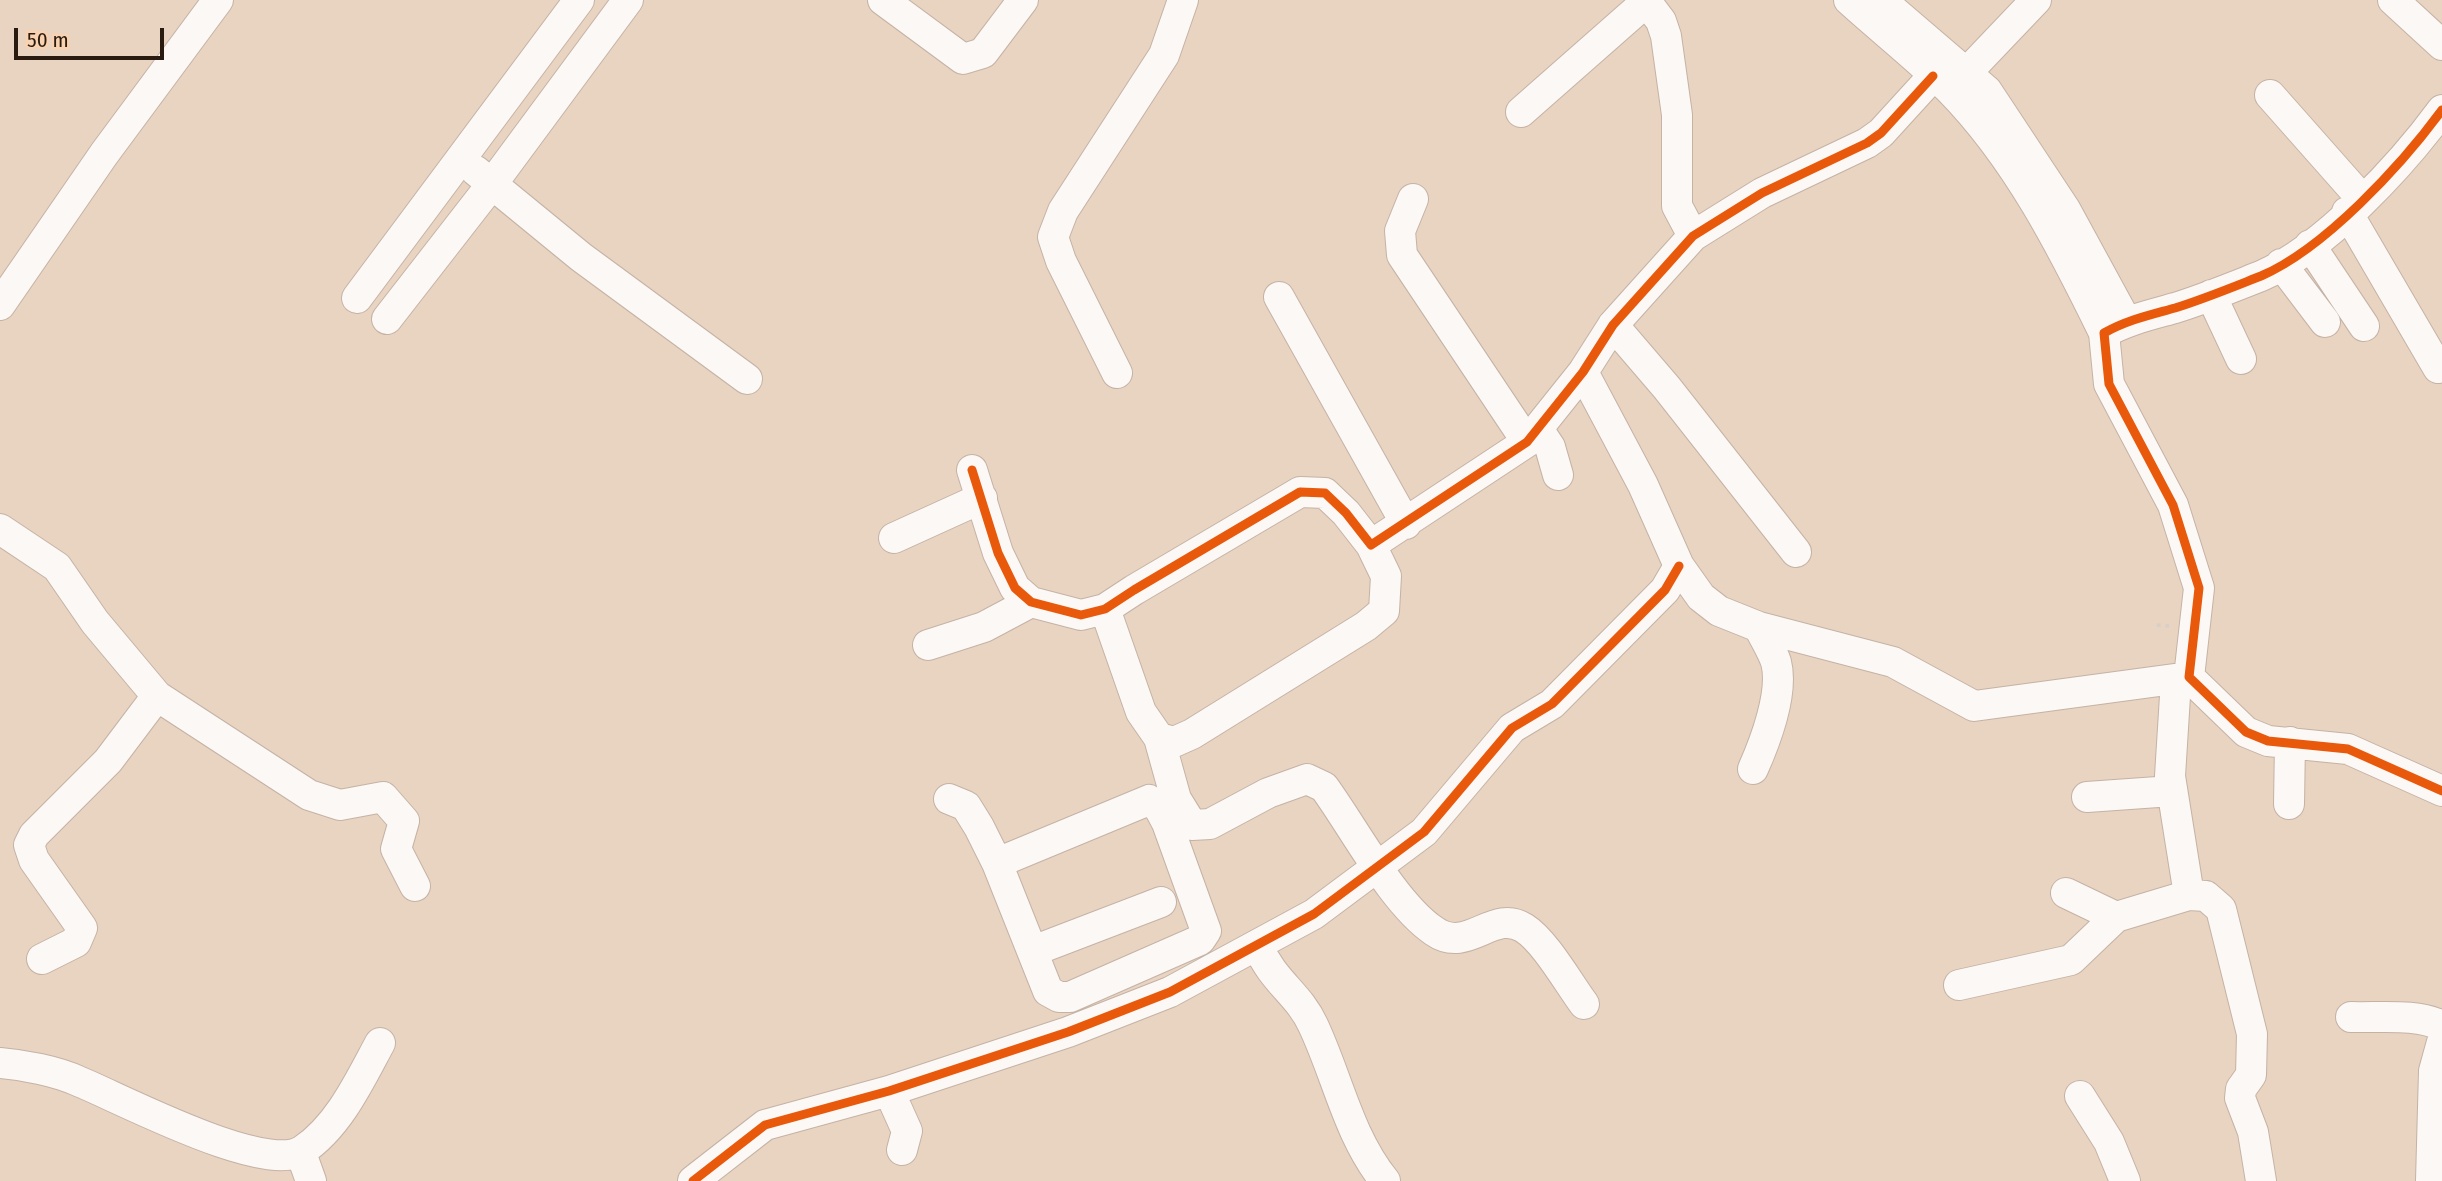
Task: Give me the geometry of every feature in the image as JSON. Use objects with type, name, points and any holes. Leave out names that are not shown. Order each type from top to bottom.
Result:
[{"type":"street","points":[[357,298],[463,160],[579,0]]},
{"type":"street","points":[[387,319],[492,184],[628,0]]},
{"type":"street","points":[[883,0],[963,59],[983,53],[1023,0]]},
{"type":"street","points":[[1117,373],[1061,261],[1053,237],[1063,211],[1164,55],[1183,0]]},
{"type":"street","points":[[1849,0],[2007,120],[2115,327],[2109,384],[2173,505],[2199,588],[2182,678],[2172,791],[2189,895]]},
{"type":"street","points":[[1881,0],[1950,79]]},
{"type":"street","points":[[1371,545],[1406,524],[1532,435],[1583,372],[1613,326],[1693,236],[1762,193],[1881,134],[1950,79],[2036,0]]},
{"type":"street","points":[[2393,0],[2442,45]]},
{"type":"street","points":[[0,305],[104,154],[216,1]]},
{"type":"street","points":[[1521,112],[1645,1],[1661,21],[1666,36],[1677,115],[1677,206],[1693,236]]},
{"type":"street","points":[[2270,95],[2354,205],[2438,368]]},
{"type":"street","points":[[2115,327],[2211,295],[2264,274],[2281,264],[2309,244],[2409,156],[2442,110]]},
{"type":"street","points":[[463,160],[581,257],[747,379]]},
{"type":"street","points":[[1413,199],[1400,231],[1402,255],[1532,435],[1550,447],[1558,475]]},
{"type":"street","points":[[2309,244],[2364,326]]},
{"type":"street","points":[[2281,264],[2325,322]]},
{"type":"street","points":[[2211,295],[2241,359]]},
{"type":"street","points":[[1279,297],[1406,524]]},
{"type":"street","points":[[1613,326],[1667,388],[1796,552]]},
{"type":"street","points":[[1583,372],[1643,485],[1679,566],[1701,597],[1718,611],[1759,627],[1893,662],[1974,706],[2182,678],[2246,732],[2268,741],[2348,749],[2442,791]]},
{"type":"street","points":[[972,470],[998,553],[1015,588],[1031,602],[1081,615],[1105,609],[1300,492],[1325,493],[1346,513],[1371,545],[1386,576],[1384,611],[1366,626],[1192,734],[1174,742],[1159,738]]},
{"type":"street","points":[[894,538],[982,498]]},
{"type":"street","points":[[0,529],[57,567],[94,622],[157,696],[309,795],[341,806],[383,797],[404,821],[397,849],[415,886]]},
{"type":"street","points":[[693,1181],[727,1170],[765,1125],[889,1091],[1068,1032],[1170,992],[1314,914],[1424,832],[1512,728],[1552,705],[1665,590],[1679,566]]},
{"type":"street","points":[[928,645],[985,627],[1031,602]]},
{"type":"street","points":[[948,799],[966,806],[997,863],[1048,991],[1059,997],[1070,997],[1200,940],[1206,931],[1159,738],[1141,712],[1105,609]]},
{"type":"street","points":[[1753,769],[1767,737],[1775,705],[1777,663],[1759,627]]},
{"type":"street","points":[[42,959],[76,942],[82,928],[34,860],[29,845],[34,835],[108,761],[157,696]]},
{"type":"street","points":[[2289,804],[2290,742]]},
{"type":"street","points":[[1183,834],[1210,824],[1268,793],[1307,779],[1324,787],[1404,901],[1435,932],[1460,940],[1507,922],[1525,928],[1584,1004]]},
{"type":"street","points":[[2087,797],[2172,791]]},
{"type":"street","points":[[997,863],[1149,800],[1183,834]]},
{"type":"street","points":[[2066,893],[2116,917]]},
{"type":"street","points":[[1959,985],[2071,960],[2116,917],[2189,895],[2206,896],[2221,909],[2252,1034],[2251,1075],[2241,1089],[2240,1098],[2253,1132],[2261,1181]]},
{"type":"street","points":[[1033,951],[1161,902]]},
{"type":"street","points":[[1258,946],[1270,972],[1313,1024],[1358,1142],[1385,1181]]},
{"type":"street","points":[[2351,1017],[2399,1018],[2434,1022],[2442,1026]]},
{"type":"street","points":[[2431,1181],[2434,1071],[2442,1042]]},
{"type":"street","points":[[0,1063],[75,1079],[209,1139],[261,1152],[300,1153],[321,1134],[354,1091],[380,1043]]},
{"type":"street","points":[[889,1091],[907,1131],[902,1150]]},
{"type":"street","points":[[2080,1096],[2109,1142],[2125,1181]]},
{"type":"street","points":[[300,1153],[311,1181]]},
{"type":"cycle path","points":[[972,470],[998,553],[1015,588],[1031,602],[1081,615],[1105,609],[1300,492],[1325,493],[1346,513],[1371,545],[1527,442],[1583,372],[1613,325],[1693,236],[1762,193],[1867,143],[1881,133],[1933,76]]},
{"type":"cycle path","points":[[2442,110],[2405,156],[2360,204],[2310,247],[2261,276],[2175,308],[2130,321],[2104,333],[2109,384],[2173,505],[2199,588],[2189,677],[2246,732],[2268,741],[2348,749],[2442,791]]},
{"type":"cycle path","points":[[693,1181],[765,1125],[889,1091],[1068,1032],[1170,992],[1314,914],[1424,832],[1512,728],[1552,704],[1665,590],[1679,566]]}]
